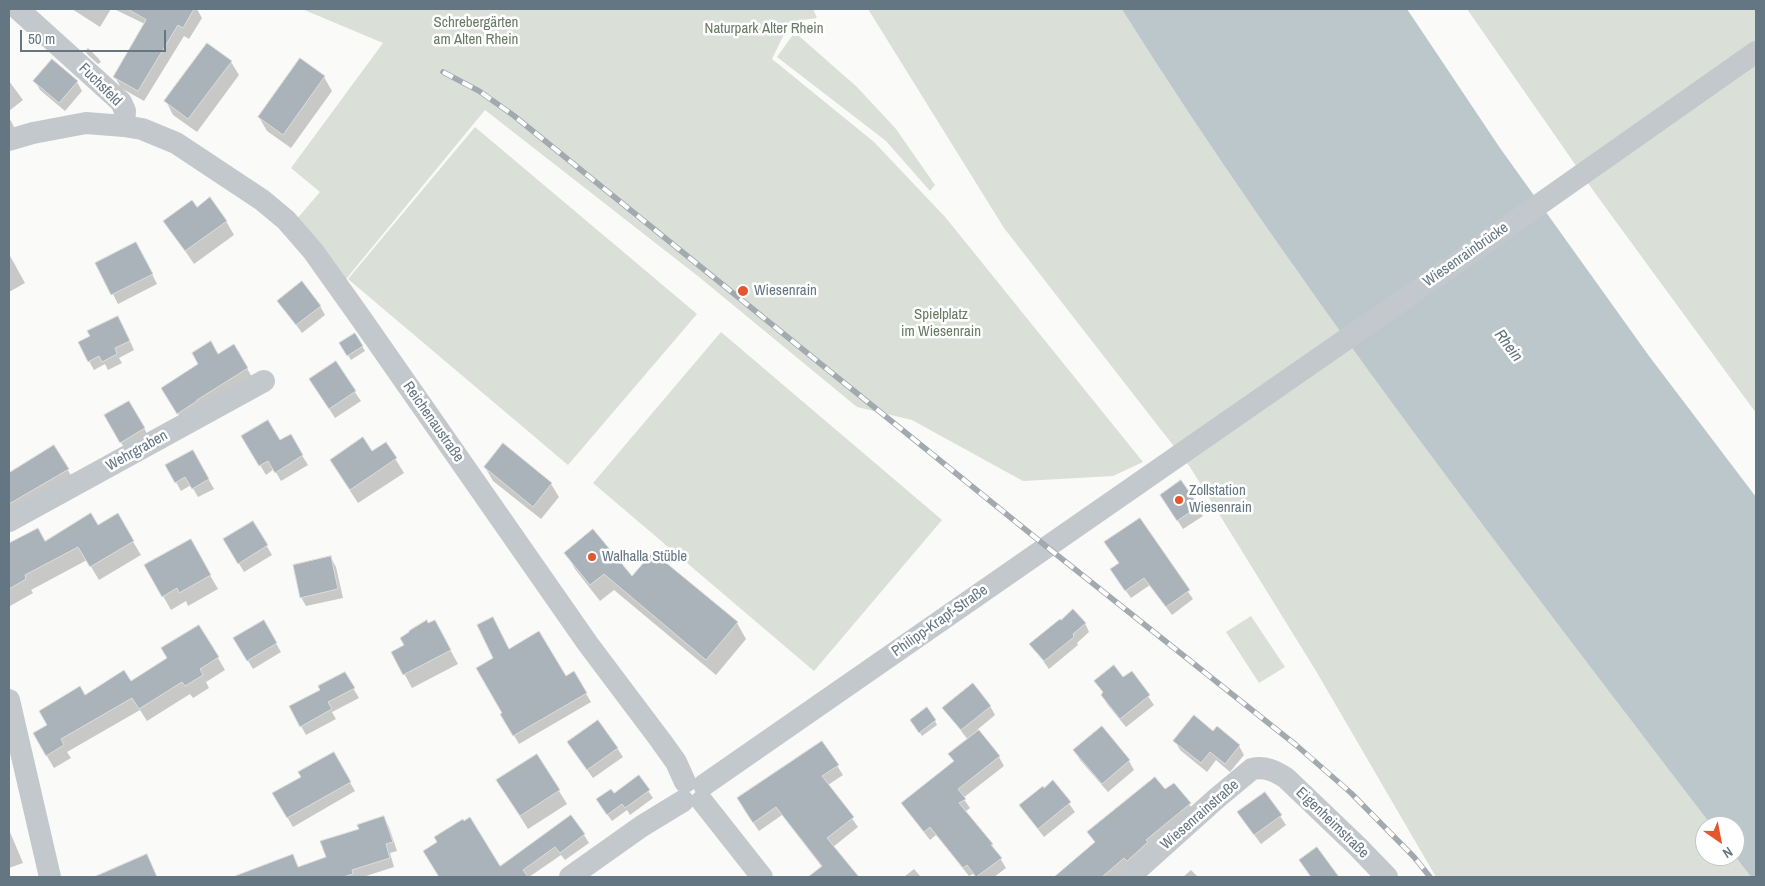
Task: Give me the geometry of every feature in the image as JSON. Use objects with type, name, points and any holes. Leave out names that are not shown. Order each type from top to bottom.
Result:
[{"type":"street","name":"Fuchsfeld","points":[[18,9],[122,102],[125,111],[124,126]]},
{"type":"street","name":"Wiesenrainbrücke","points":[[1176,457],[1756,52]]},
{"type":"street","name":"Reichenaustraße","points":[[9,140],[33,133],[86,123],[124,126],[142,130],[176,143],[250,191],[286,220],[313,251],[583,636],[676,762],[693,792],[762,877]]},
{"type":"street","name":"Wehrgraben","points":[[9,521],[264,381]]},
{"type":"street","name":"Philipp-Krapf-Straße","points":[[570,877],[1176,457]]},
{"type":"street","points":[[9,700],[50,877]]},
{"type":"street","name":"Wiesenrainstraße","points":[[1129,877],[1252,769],[1276,771]]},
{"type":"street","name":"Eigenheimstraße","points":[[1276,771],[1286,778],[1357,846],[1386,877]]},
{"type":"green space","points":[[302,9],[813,9],[817,18],[790,22],[772,59],[874,142],[946,218],[1143,462],[1113,476],[1023,481],[912,420],[857,407],[699,277],[485,110],[346,279],[295,221],[320,192],[291,168],[383,43]]},
{"type":"green space","points":[[868,9],[1125,9],[1297,271],[1705,816],[1695,816],[1695,866],[1743,866],[1751,877],[1436,877],[1316,671],[1190,467],[1004,228]]},
{"type":"green space","points":[[1467,9],[1756,9],[1756,413],[1595,193]]},
{"type":"green space","points":[[792,36],[799,36],[857,87],[896,129],[935,185],[930,191],[886,141],[777,57]]},
{"type":"green space","points":[[475,127],[697,314],[568,465],[348,279]]},
{"type":"green space","points":[[721,332],[942,520],[814,671],[593,483]]},
{"type":"green space","points":[[1251,616],[1285,667],[1259,683],[1226,632]]},
{"type":"water","name":"Rhein","points":[[1122,9],[1407,9],[1500,148],[1649,356],[1756,497],[1756,877],[1751,877],[1743,866],[1745,866],[1745,816],[1704,816],[1408,424],[1261,219],[1190,115]]},
{"type":"building","points":[[128,9],[194,9],[183,28],[178,25],[138,91],[113,77],[146,20]]},
{"type":"building","points":[[207,43],[232,61],[188,119],[164,101]]},
{"type":"building","points":[[300,58],[325,76],[283,135],[258,117]]},
{"type":"building","points":[[52,59],[78,81],[59,103],[33,81]]},
{"type":"building","points":[[210,197],[227,221],[185,251],[163,221],[192,200],[197,207]]},
{"type":"building","points":[[136,242],[153,274],[111,295],[95,263]]},
{"type":"building","points":[[302,281],[321,306],[296,325],[277,301]]},
{"type":"building","points":[[118,316],[130,341],[115,348],[117,354],[102,362],[99,356],[88,362],[78,342],[90,336],[87,331]]},
{"type":"building","points":[[355,333],[363,346],[347,356],[339,343]]},
{"type":"building","points":[[211,341],[218,354],[234,344],[248,368],[177,414],[161,388],[198,364],[192,353]]},
{"type":"building","points":[[336,361],[356,391],[329,409],[309,379]]},
{"type":"building","points":[[129,401],[145,428],[120,443],[104,415]]},
{"type":"building","points":[[268,420],[280,440],[291,434],[303,455],[275,473],[268,461],[259,466],[241,436]]},
{"type":"building","points":[[363,437],[372,451],[386,442],[397,458],[350,490],[330,460]]},
{"type":"building","points":[[503,443],[552,483],[533,507],[484,467]]},
{"type":"building","points":[[54,445],[69,469],[9,504],[9,473]]},
{"type":"building","points":[[193,450],[209,479],[192,489],[185,477],[175,483],[165,465]]},
{"type":"building","name":"Zollstation Wiesenrain","points":[[1181,480],[1199,506],[1177,521],[1160,495]]},
{"type":"building","points":[[91,513],[98,525],[118,513],[134,541],[90,567],[78,547],[25,575],[26,579],[9,589],[9,543],[38,528],[45,541]]},
{"type":"building","points":[[1140,518],[1190,590],[1166,607],[1144,578],[1125,591],[1110,569],[1119,563],[1104,542]]},
{"type":"building","points":[[253,521],[268,545],[238,564],[223,539]]},
{"type":"building","points":[[593,529],[632,576],[653,552],[738,622],[706,660],[604,574],[590,585],[564,553]]},
{"type":"building","points":[[191,539],[211,575],[179,593],[177,588],[162,597],[144,565]]},
{"type":"building","points":[[331,556],[338,589],[300,598],[293,565]]},
{"type":"building","points":[[1073,609],[1086,623],[1073,634],[1074,637],[1044,661],[1029,644]]},
{"type":"building","points":[[493,617],[509,649],[539,631],[566,676],[574,671],[587,693],[513,736],[476,668],[493,658],[477,625]]},
{"type":"building","points":[[264,620],[277,643],[247,661],[233,638]]},
{"type":"building","points":[[427,620],[428,623],[435,620],[451,650],[403,675],[391,652],[404,645],[400,638]]},
{"type":"building","points":[[199,625],[219,657],[200,669],[203,675],[185,686],[182,682],[139,709],[132,698],[61,739],[64,745],[46,756],[33,733],[47,725],[39,711],[80,686],[85,695],[124,670],[131,681],[167,658],[161,648]]},
{"type":"building","points":[[1114,665],[1123,677],[1132,671],[1150,695],[1120,719],[1101,695],[1103,692],[1094,681]]},
{"type":"building","points":[[345,672],[355,688],[328,702],[332,709],[300,727],[289,706],[320,690],[318,686]]},
{"type":"building","points":[[973,683],[991,706],[961,730],[942,708]]},
{"type":"building","points":[[927,707],[936,720],[919,733],[910,720]]},
{"type":"building","points":[[1194,715],[1213,731],[1217,726],[1240,745],[1225,764],[1210,752],[1201,763],[1173,741]]},
{"type":"building","points":[[598,720],[618,748],[587,770],[567,742]]},
{"type":"building","points":[[1102,726],[1130,760],[1102,784],[1073,750]]},
{"type":"building","points":[[979,730],[1000,756],[958,789],[966,799],[959,803],[993,844],[991,845],[1002,858],[976,877],[967,865],[963,868],[930,827],[924,832],[901,803],[954,761],[948,754]]},
{"type":"building","points":[[822,741],[839,765],[822,776],[854,817],[827,838],[859,877],[808,877],[822,866],[776,807],[753,823],[737,798]]},
{"type":"building","points":[[334,752],[351,782],[287,818],[272,793],[301,777],[298,772]]},
{"type":"building","points":[[537,754],[560,790],[520,816],[496,780]]},
{"type":"building","points":[[639,775],[650,790],[625,808],[622,804],[607,815],[596,799],[611,789],[614,793]]},
{"type":"building","points":[[1155,777],[1165,789],[1174,783],[1191,803],[1146,840],[1148,842],[1127,861],[1124,858],[1102,877],[1054,877],[1095,842],[1087,832]]},
{"type":"building","points":[[1053,780],[1071,802],[1038,829],[1019,805]]},
{"type":"building","points":[[1265,792],[1282,815],[1254,835],[1237,812]]},
{"type":"building","points":[[571,815],[585,834],[560,853],[555,847],[523,870],[528,877],[439,877],[423,851],[437,842],[434,837],[463,819],[464,821],[470,817],[500,866]]},
{"type":"building","points":[[384,816],[393,842],[386,844],[390,858],[352,870],[353,874],[343,877],[235,877],[293,854],[298,867],[326,857],[320,841],[359,829],[357,825]]},
{"type":"building","points":[[1317,847],[1339,877],[1311,877],[1299,860]]},
{"type":"building","points":[[147,854],[157,877],[94,877]]},
{"type":"railway","points":[[443,72],[479,91],[513,115],[1047,547],[1296,745],[1351,793],[1414,857],[1430,877]]},
{"type":"place","name":"Wiesenrain","points":[[743,291]]},
{"type":"place","name":"Zollstation Wiesenrain","points":[[1179,500]]},
{"type":"place","name":"Walhalla Stüble","points":[[592,557]]},
{"type":"park label","name":"Naturpark Alter Rhein","points":[[764,29]]},
{"type":"park label","name":"Schrebergärten am Alten Rhein","points":[[476,32]]},
{"type":"park label","name":"Spielplatz im Wiesenrain","points":[[941,324]]}]
